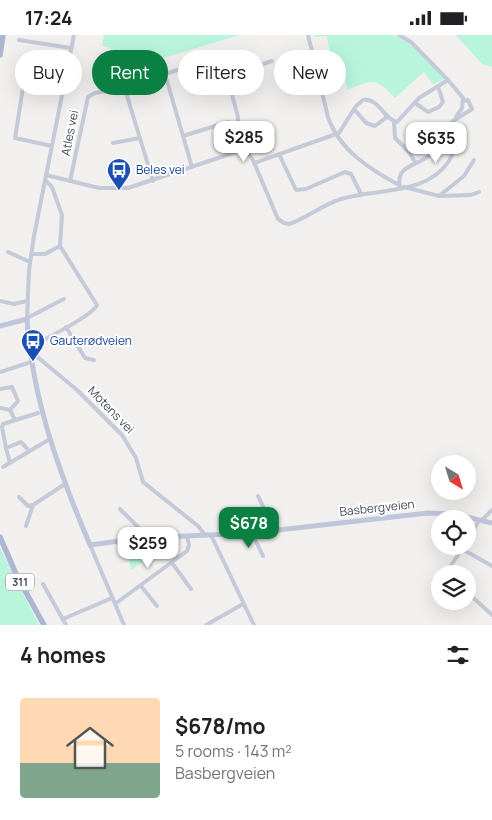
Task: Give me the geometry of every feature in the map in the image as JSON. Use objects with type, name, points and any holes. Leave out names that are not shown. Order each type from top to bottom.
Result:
[{"type":"main road","points":[[0,55],[3,35]]},
{"type":"main road","points":[[0,325],[27,319],[31,362],[50,439],[65,484],[90,545]]},
{"type":"main road","name":"Basbergveien","points":[[90,545],[148,537],[252,533],[428,513],[454,514],[492,523]]},
{"type":"main road","name":"311","points":[[0,537],[17,575],[44,625]]},
{"type":"street","points":[[64,299],[27,319],[30,262],[74,35]]},
{"type":"street","points":[[308,35],[328,117],[336,134],[362,162],[402,187],[439,196],[471,195],[479,192]]},
{"type":"street","points":[[46,175],[114,190],[138,187],[239,150],[248,151],[278,219],[286,225],[334,201],[361,193],[402,187],[432,178],[448,163],[454,151],[451,129],[462,108],[463,101],[411,42],[400,35]]},
{"type":"street","points":[[19,39],[72,48]]},
{"type":"street","points":[[239,150],[235,132],[238,117],[228,79],[234,74],[272,61]]},
{"type":"street","points":[[178,70],[165,74],[192,167]]},
{"type":"street","points":[[394,122],[402,119],[415,103],[447,81]]},
{"type":"street","points":[[415,103],[428,112],[439,107],[443,101],[438,86]]},
{"type":"street","points":[[22,95],[15,138],[52,146]]},
{"type":"street","name":"Atles vei","points":[[70,181],[88,97],[92,95]]},
{"type":"street","points":[[127,95],[153,181]]},
{"type":"street","points":[[254,163],[336,134],[342,129],[361,101],[368,99],[375,102],[387,117],[394,122]]},
{"type":"street","points":[[455,119],[472,109],[468,100],[463,101]]},
{"type":"street","points":[[354,109],[370,125],[375,125],[387,117]]},
{"type":"street","points":[[183,136],[228,122]]},
{"type":"street","points":[[394,122],[395,138],[409,152],[415,162]]},
{"type":"street","points":[[402,187],[403,173],[415,162],[423,161],[432,154],[435,146],[432,135]]},
{"type":"street","points":[[113,143],[140,138]]},
{"type":"street","points":[[278,154],[296,190],[306,189],[345,172],[351,174],[361,193]]},
{"type":"street","points":[[439,196],[464,176],[474,161]]},
{"type":"street","points":[[29,349],[91,312],[97,305],[60,246],[62,215],[52,187],[46,181]]},
{"type":"street","points":[[32,254],[45,254],[60,246]]},
{"type":"street","points":[[8,252],[30,262]]},
{"type":"street","points":[[0,301],[14,304],[27,301]]},
{"type":"street","points":[[66,327],[84,358],[94,360]]},
{"type":"street","name":"Motens vei","points":[[29,349],[77,390],[116,427],[134,454],[143,483],[198,526],[204,535]]},
{"type":"street","points":[[0,372],[31,362]]},
{"type":"street","points":[[0,389],[12,387],[15,389],[18,401],[10,410]]},
{"type":"street","points":[[0,408],[10,410]]},
{"type":"street","points":[[10,410],[15,420]]},
{"type":"street","points":[[10,463],[2,425],[38,413]]},
{"type":"street","points":[[3,467],[50,439]]},
{"type":"street","points":[[6,448],[21,442],[29,451]]},
{"type":"street","points":[[19,497],[28,507],[65,484]]},
{"type":"street","points":[[258,496],[274,530]]},
{"type":"street","points":[[26,526],[33,505]]},
{"type":"street","points":[[120,509],[148,537]]},
{"type":"street","points":[[476,527],[480,520],[492,510]]},
{"type":"street","points":[[252,533],[263,556]]},
{"type":"street","points":[[211,535],[242,604],[254,625]]},
{"type":"street","points":[[115,604],[188,550],[187,536]]},
{"type":"street","points":[[90,545],[124,625]]},
{"type":"street","points":[[474,555],[492,566]]},
{"type":"street","points":[[172,563],[191,589]]},
{"type":"street","points":[[43,584],[66,625]]},
{"type":"street","points":[[141,586],[158,606]]},
{"type":"street","points":[[63,619],[112,598]]},
{"type":"street","points":[[476,600],[492,615]]},
{"type":"street","points":[[206,625],[242,604]]},
{"type":"green space","points":[[104,35],[239,35],[190,50],[178,50],[178,54],[168,57],[168,50],[110,50],[111,48],[102,46]]},
{"type":"green space","points":[[315,35],[393,35],[409,43],[445,78],[433,85],[424,72],[395,98],[378,83],[373,82],[347,90],[346,50],[329,50],[327,36],[315,37]]},
{"type":"green space","points":[[456,35],[492,35],[492,67],[482,64]]},
{"type":"green space","points":[[168,539],[169,543],[131,570],[129,557],[133,542]]},
{"type":"green space","points":[[0,548],[39,625],[0,625]]},
{"type":"place","name":"Beles vei","points":[[119,191]]},
{"type":"place","name":"Gauterødveien","points":[[33,362]]}]
